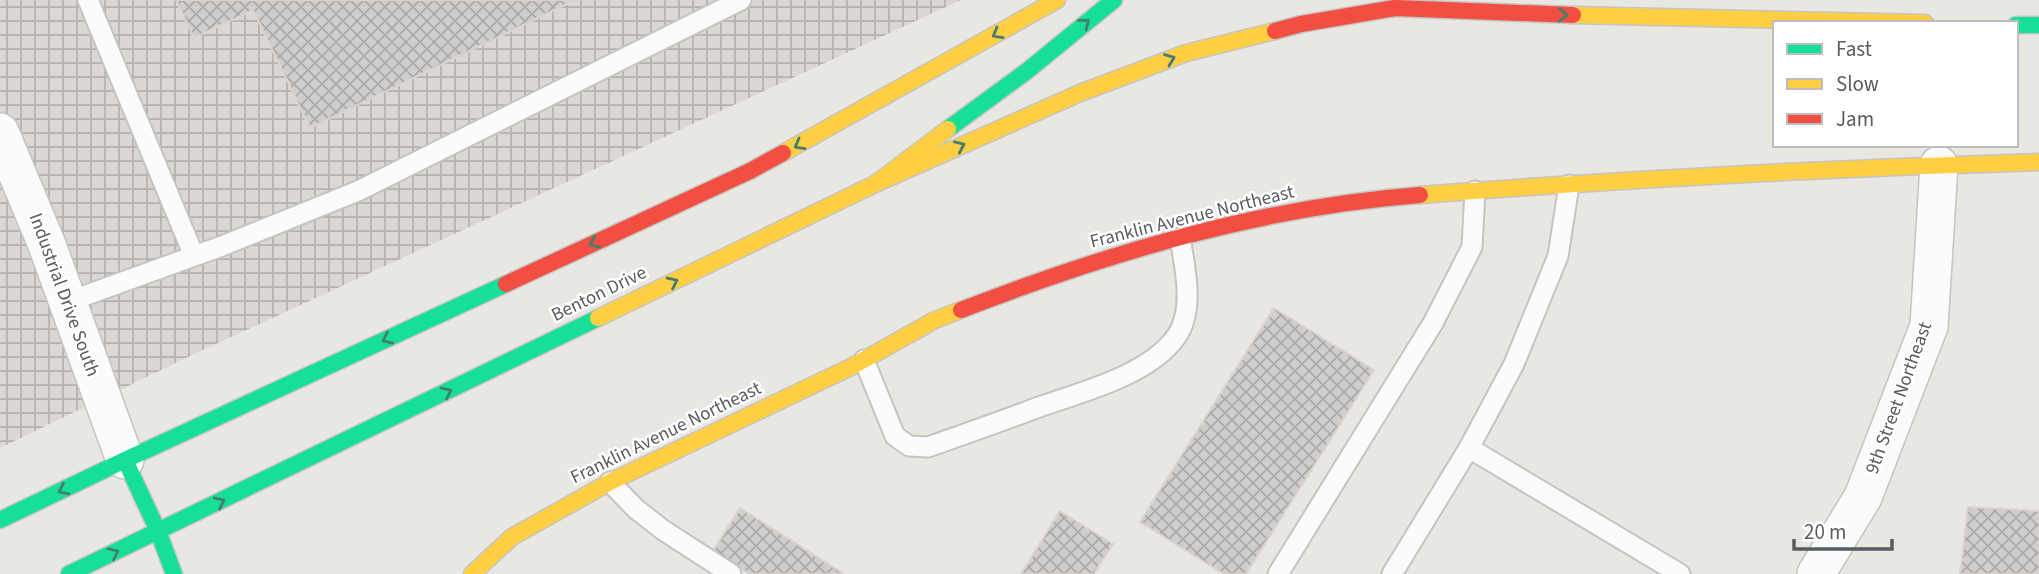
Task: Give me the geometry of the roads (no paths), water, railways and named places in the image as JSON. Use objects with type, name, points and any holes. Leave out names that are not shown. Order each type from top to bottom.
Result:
[{"type":"main road","points":[[0,520],[750,171],[1057,0]]},
{"type":"main road","name":"Benton Drive","points":[[69,574],[876,184],[1027,71],[1114,0]]},
{"type":"main road","points":[[1460,0],[1521,15]]},
{"type":"main road","points":[[876,184],[1080,93],[1186,53],[1301,24],[1395,8],[1521,15],[1824,21]]},
{"type":"main road","points":[[2018,25],[2039,25]]},
{"type":"main road","name":"Franklin Avenue Northeast","points":[[472,574],[512,537],[610,482],[864,360],[935,320],[1038,280],[1180,238],[1278,214],[1403,196],[1939,165],[2039,162]]},
{"type":"main road","points":[[125,460],[158,531],[174,574]]},
{"type":"street","name":"Industrial Drive South","points":[[0,132],[47,246],[125,460]]},
{"type":"street","name":"9th Street Northeast","points":[[1816,574],[1863,497],[1929,326],[1939,165]]},
{"type":"lane","points":[[88,0],[194,256]]},
{"type":"lane","points":[[67,302],[194,256],[358,191],[741,0]]},
{"type":"lane","points":[[1391,574],[1469,448],[1514,364],[1558,256],[1569,185]]},
{"type":"lane","points":[[1278,574],[1433,323],[1472,247],[1475,191]]},
{"type":"lane","points":[[864,360],[895,436],[909,446],[928,447],[1121,378],[1160,354],[1177,336],[1186,311],[1188,283],[1180,238]]},
{"type":"lane","points":[[1469,448],[1680,574]]},
{"type":"lane","points":[[610,482],[636,509],[663,530],[731,574]]}]
